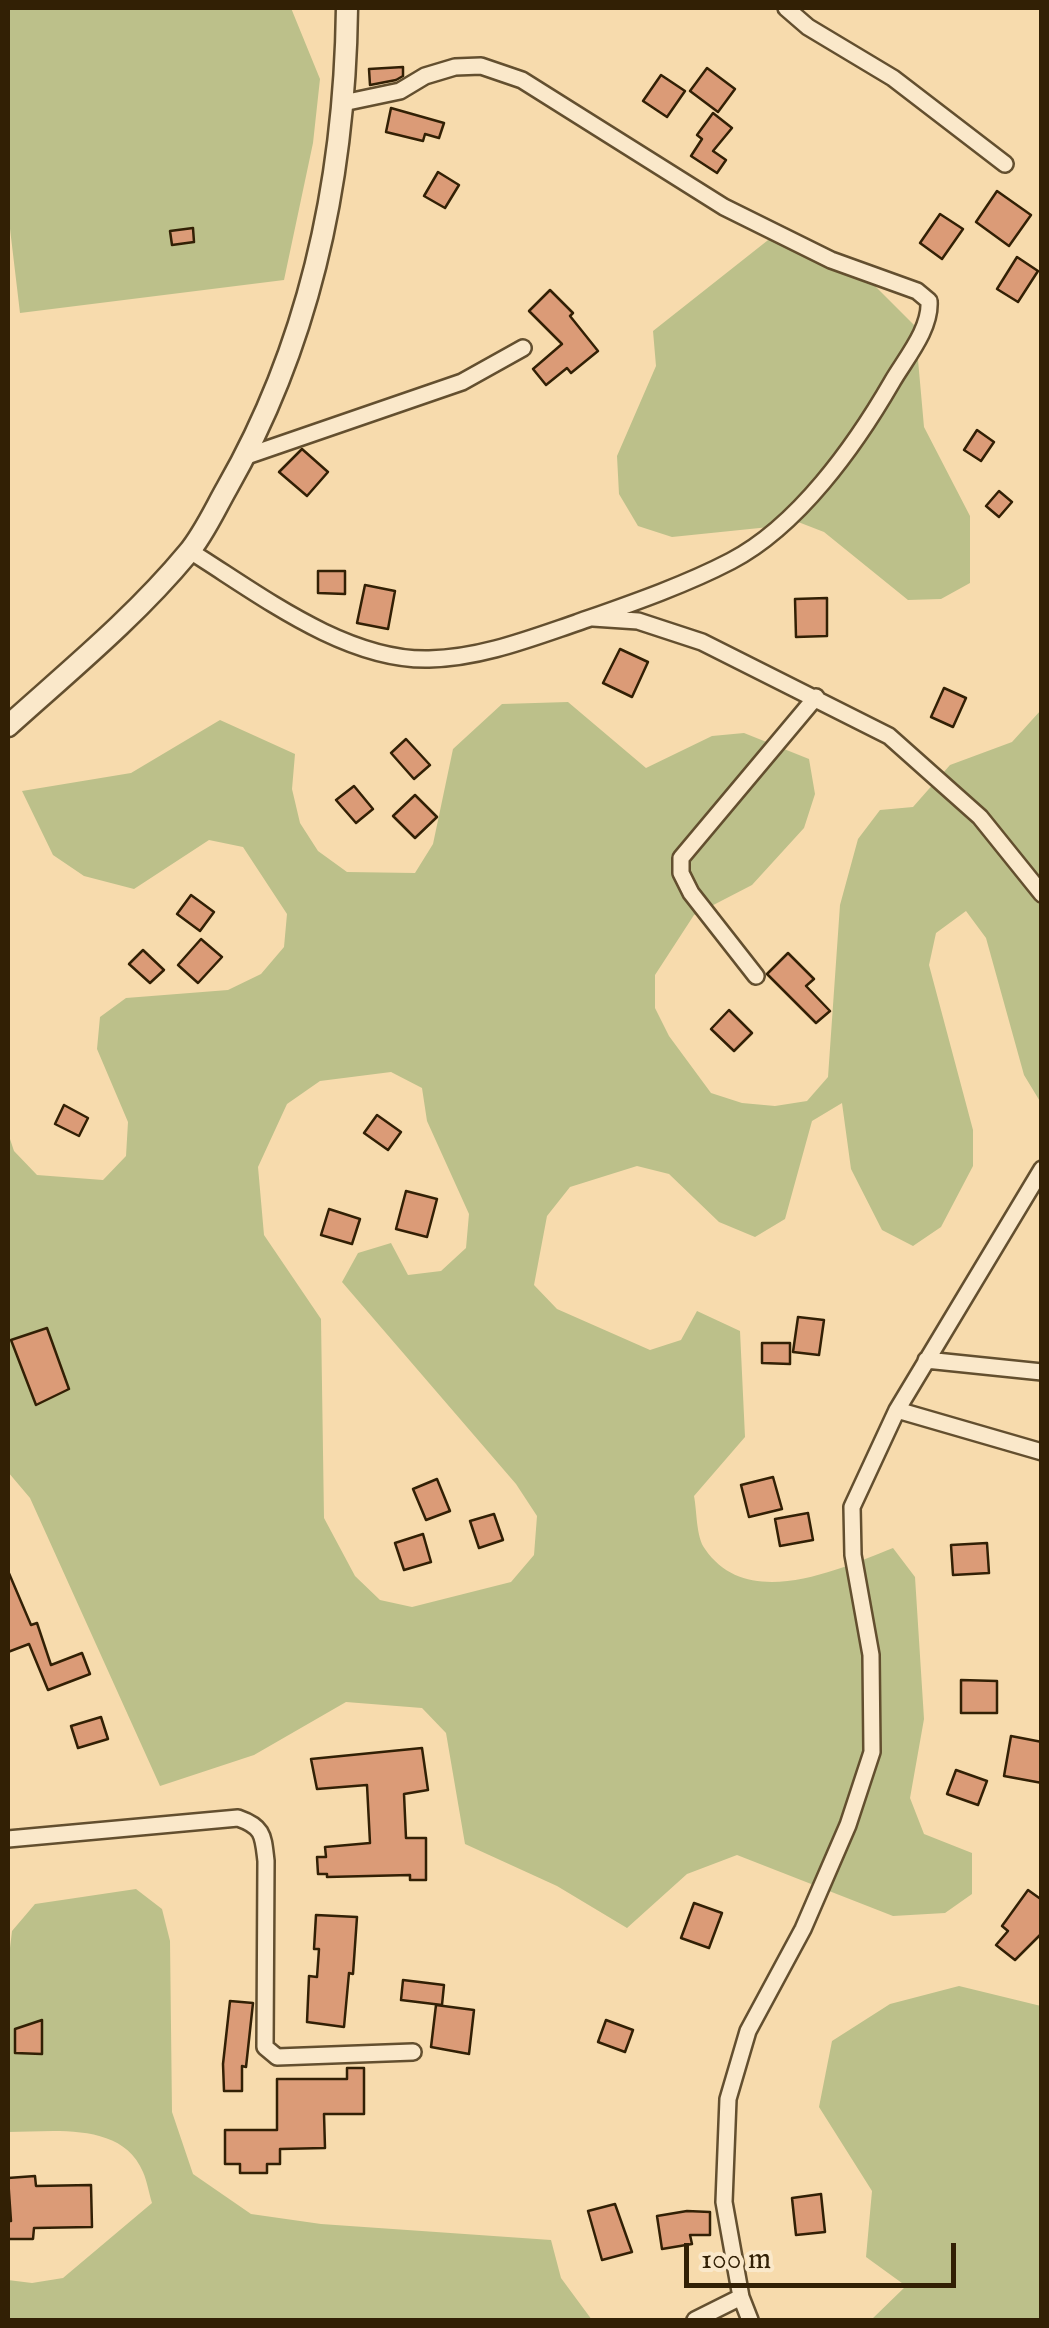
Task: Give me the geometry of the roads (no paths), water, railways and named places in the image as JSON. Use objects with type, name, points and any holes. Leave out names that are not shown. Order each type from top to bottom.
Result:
[{"type":"street","points":[[8,726],[112,632],[190,551],[244,457],[286,360],[312,286],[330,202],[343,102],[347,8]]},
{"type":"street","points":[[786,8],[808,27],[893,78],[1005,164]]},
{"type":"street","points":[[190,551],[294,615],[368,652],[428,659],[506,647],[733,560],[779,526],[833,470],[888,389],[930,316],[928,301],[917,291],[831,260],[724,207],[522,80],[481,66],[456,67],[425,76],[400,91],[343,102]]},
{"type":"street","points":[[244,457],[462,382],[523,348]]},
{"type":"street","points":[[589,618],[638,621],[702,642],[888,736],[980,817],[1042,894]]},
{"type":"street","points":[[756,976],[691,893],[681,873],[680,858],[816,697]]},
{"type":"street","points":[[750,2320],[741,2297],[724,2202],[728,2099],[748,2030],[803,1929],[848,1824],[872,1752],[871,1655],[853,1555],[852,1506],[897,1410],[1042,1169]]},
{"type":"street","points":[[926,1360],[1042,1372]]},
{"type":"street","points":[[897,1410],[1042,1452]]},
{"type":"street","points":[[8,1838],[238,1818],[254,1823],[262,1836],[266,1861],[265,2047],[277,2057],[413,2052]]},
{"type":"street","points":[[695,2320],[741,2297]]}]
